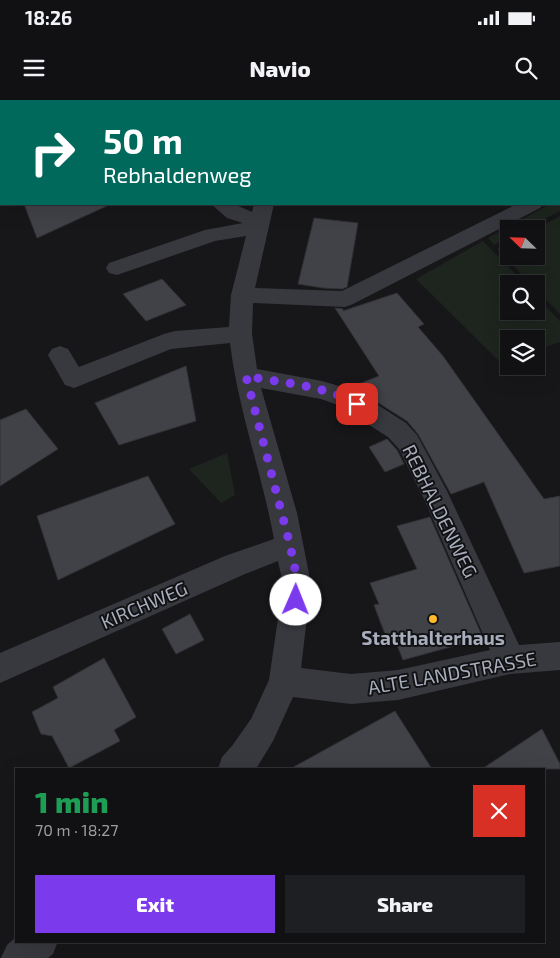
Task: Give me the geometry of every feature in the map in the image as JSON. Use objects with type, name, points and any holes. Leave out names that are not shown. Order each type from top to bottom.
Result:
[{"type":"street","points":[[222,205],[234,213],[260,218]]},
{"type":"street","points":[[242,295],[345,299],[530,205]]},
{"type":"street","points":[[117,268],[260,218]]},
{"type":"street","points":[[235,768],[244,758],[262,730],[284,681],[298,584],[290,545],[246,376],[240,334],[242,295],[260,218]]},
{"type":"street","points":[[60,355],[74,379],[175,339],[240,334]]},
{"type":"street","points":[[113,380],[184,350],[199,338]]},
{"type":"street","name":"REBHALDENWEG","points":[[246,376],[322,390],[347,398],[397,430],[408,442],[438,499],[510,660]]},
{"type":"street","name":"KIRCHWEG","points":[[0,668],[235,566],[290,545]]},
{"type":"street","name":"ALTE LANDSTRASSE","points":[[284,681],[351,689],[379,687],[398,685],[510,660],[560,656]]},
{"type":"street","points":[[20,958],[38,943]]},
{"type":"shaded area","points":[[548,205],[560,205],[560,211],[543,220],[521,220]]},
{"type":"shaded area","points":[[560,216],[560,314],[545,298],[545,275],[522,275],[513,265],[545,265],[545,224]]},
{"type":"shaded area","points":[[500,231],[500,242],[494,245],[488,238]]},
{"type":"shaded area","points":[[483,241],[500,258],[500,265],[506,265],[516,275],[500,275],[500,320],[545,320],[545,305],[560,321],[560,342],[545,347],[545,330],[500,330],[500,362],[416,279]]},
{"type":"shaded area","points":[[227,453],[235,495],[221,503],[189,469]]},
{"type":"building","points":[[24,205],[109,205],[37,238]]},
{"type":"building","points":[[314,218],[358,223],[347,287],[342,289],[323,288],[298,284]]},
{"type":"building","points":[[162,279],[186,305],[146,321],[123,294]]},
{"type":"building","points":[[397,293],[424,324],[418,327],[443,356],[544,499],[560,496],[560,566],[524,573],[484,482],[451,494],[418,434],[407,421],[369,397],[359,384],[379,376],[335,308],[343,309],[343,311]]},
{"type":"building","points":[[186,366],[196,421],[119,445],[95,403]]},
{"type":"building","points":[[26,409],[58,449],[0,486],[0,420]]},
{"type":"building","points":[[387,439],[397,450],[404,464],[385,472],[369,447]]},
{"type":"building","points":[[148,476],[175,524],[58,580],[37,516]]},
{"type":"building","name":"Statthalterhaus","points":[[430,517],[483,638],[403,660],[395,640],[388,642],[374,605],[379,604],[370,583],[417,569],[397,526]]},
{"type":"building","points":[[190,614],[204,640],[176,654],[162,629]]},
{"type":"building","points":[[104,658],[136,717],[114,730],[120,741],[69,768],[52,736],[41,734],[32,712],[58,698],[53,687]]},
{"type":"building","points":[[395,711],[431,768],[292,768]]},
{"type":"building","points":[[542,729],[560,764],[560,769],[484,768]]},
{"type":"place","name":"Statthalterhaus","points":[[433,619]]},
{"type":"route","points":[[296,600],[298,584],[283,513],[246,376],[322,390],[347,398],[357,404]]}]
